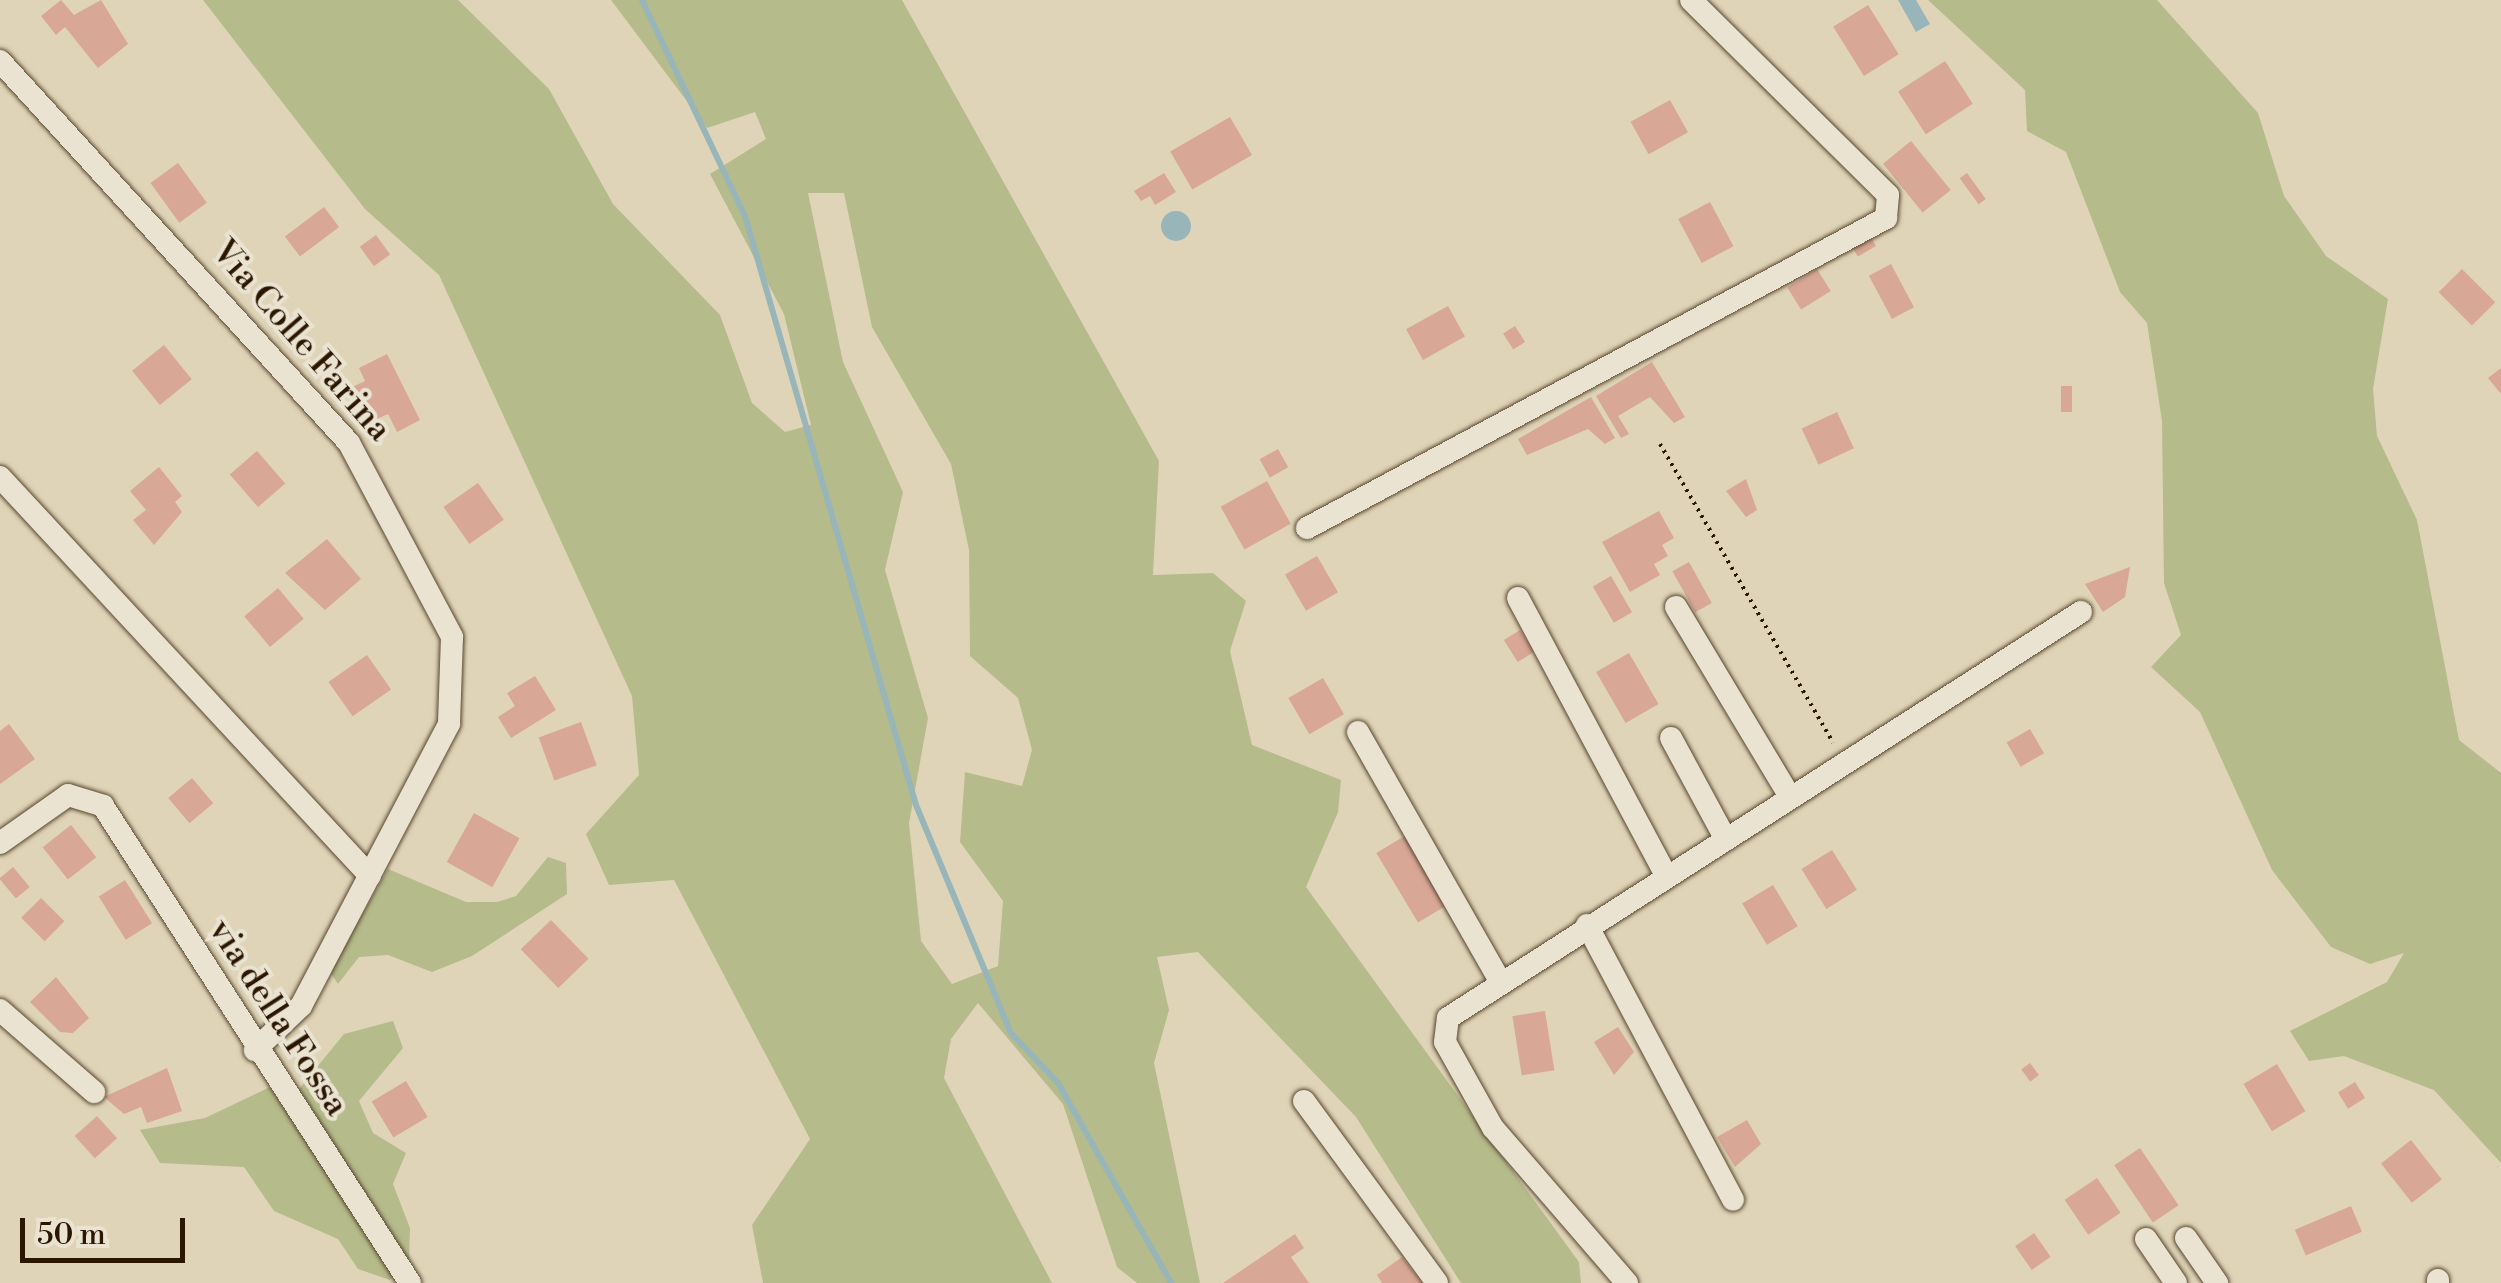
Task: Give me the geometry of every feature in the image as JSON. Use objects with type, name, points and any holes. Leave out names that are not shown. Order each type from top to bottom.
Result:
[{"type":"street","points":[[1307,528],[1886,218],[1888,195],[1691,0]]},
{"type":"street","name":"Via Colle Farina","points":[[0,61],[338,430],[443,612],[456,651],[456,704],[370,876],[302,1006],[255,1050]]},
{"type":"street","points":[[0,477],[370,876]]},
{"type":"street","points":[[1518,598],[1666,875]]},
{"type":"street","points":[[1676,606],[1790,797]]},
{"type":"street","points":[[1627,1283],[1493,1128],[1443,1038],[1452,1012],[2080,612]]},
{"type":"street","points":[[1358,732],[1500,980]]},
{"type":"street","points":[[1671,738],[1725,838]]},
{"type":"street","name":"via della Fossa","points":[[0,843],[63,797],[86,796],[103,806],[255,1050],[410,1283]]},
{"type":"street","points":[[1587,925],[1733,1200]]},
{"type":"street","points":[[0,1010],[94,1092]]},
{"type":"street","points":[[1304,1101],[1438,1283]]},
{"type":"street","points":[[2186,1238],[2217,1283]]},
{"type":"street","points":[[2146,1239],[2176,1283]]},
{"type":"path","points":[[1660,444],[1844,762]]},
{"type":"green space","points":[[203,0],[458,0],[549,89],[613,204],[720,315],[752,403],[785,432],[811,425],[784,314],[710,174],[766,139],[755,112],[707,128],[611,0],[902,0],[1159,461],[1153,575],[1213,573],[1246,601],[1230,651],[1252,745],[1341,780],[1338,812],[1306,887],[1579,1262],[1581,1283],[1461,1283],[1356,1117],[1198,952],[1157,957],[1169,1010],[1154,1063],[1200,1283],[1137,1283],[1117,1267],[1063,1104],[978,1003],[951,1039],[944,1078],[1052,1283],[763,1283],[752,1225],[810,1139],[674,880],[609,885],[586,834],[639,775],[632,696],[439,275],[365,209]],"holes":[[[808,193],[844,193],[872,327],[951,464],[969,550],[970,656],[1018,698],[1032,750],[1022,786],[965,772],[960,842],[1003,901],[998,966],[952,984],[921,941],[909,823],[928,718],[885,570],[903,492],[843,362]]]},
{"type":"green space","points":[[1928,0],[2157,0],[2258,113],[2284,196],[2326,256],[2388,299],[2373,389],[2377,436],[2417,520],[2459,740],[2501,773],[2501,1163],[2434,1090],[2344,1056],[2309,1061],[2290,1031],[2387,982],[2404,953],[2370,964],[2331,947],[2272,870],[2200,712],[2151,667],[2181,635],[2164,583],[2162,421],[2147,323],[2120,292],[2066,152],[2027,131],[2025,90]]},
{"type":"green space","points":[[548,857],[566,863],[567,894],[472,956],[432,972],[388,955],[359,957],[338,984],[330,972],[388,869],[466,902],[497,902],[516,896]]},
{"type":"green space","points":[[393,1021],[403,1048],[359,1101],[373,1133],[406,1153],[393,1184],[410,1228],[409,1262],[299,1089],[344,1034]]},
{"type":"green space","points":[[270,1087],[395,1272],[390,1280],[358,1269],[338,1239],[274,1211],[244,1167],[160,1163],[140,1130],[205,1118]]},
{"type":"water","points":[[1898,0],[1916,0],[1930,24],[1916,32]]},
{"type":"water","points":[[1176,211],[1187,215],[1191,226],[1187,237],[1176,241],[1165,237],[1161,226],[1165,215]]},
{"type":"building","points":[[61,0],[74,15],[101,0],[128,44],[98,68],[65,27],[56,35],[41,16]]},
{"type":"building","points":[[1868,5],[1899,54],[1864,76],[1833,27]]},
{"type":"building","points":[[1945,61],[1973,104],[1926,134],[1898,91]]},
{"type":"building","points":[[1670,100],[1688,132],[1649,154],[1631,122]]},
{"type":"building","points":[[1230,117],[1252,155],[1192,190],[1170,152]]},
{"type":"building","points":[[1911,141],[1951,190],[1923,213],[1883,164]]},
{"type":"building","points":[[178,163],[207,203],[179,223],[150,183]]},
{"type":"building","points":[[1164,173],[1176,192],[1155,205],[1150,196],[1141,201],[1134,191]]},
{"type":"building","points":[[1967,173],[1986,199],[1979,204],[1960,178]]},
{"type":"building","points":[[1710,202],[1733,246],[1702,263],[1678,219]]},
{"type":"building","points":[[324,207],[339,227],[300,256],[285,236]]},
{"type":"building","points":[[1869,234],[1876,246],[1858,257],[1851,244]]},
{"type":"building","points":[[376,235],[390,254],[374,266],[360,247]]},
{"type":"building","points":[[1891,264],[1914,307],[1892,319],[1869,276]]},
{"type":"building","points":[[1817,269],[1831,291],[1801,310],[1787,288]]},
{"type":"building","points":[[2462,269],[2495,302],[2472,326],[2439,292]]},
{"type":"building","points":[[1448,306],[1465,337],[1423,360],[1406,329]]},
{"type":"building","points":[[1515,326],[1525,342],[1513,350],[1503,333]]},
{"type":"building","points":[[164,345],[192,379],[160,405],[132,371]]},
{"type":"building","points":[[387,354],[420,420],[397,432],[388,414],[368,423],[350,388],[365,381],[359,368]]},
{"type":"building","points":[[1652,362],[1685,417],[1674,423],[1650,397],[1618,416],[1629,434],[1621,438],[1596,396]]},
{"type":"building","points":[[2501,368],[2501,394],[2488,378]]},
{"type":"building","points":[[2061,386],[2072,386],[2072,412],[2061,412]]},
{"type":"building","points":[[1591,397],[1615,438],[1605,444],[1588,429],[1527,455],[1518,439]]},
{"type":"building","points":[[1837,412],[1854,448],[1819,465],[1802,428]]},
{"type":"building","points":[[1278,449],[1288,467],[1270,478],[1260,459]]},
{"type":"building","points":[[257,451],[285,483],[258,507],[230,475]]},
{"type":"building","points":[[159,467],[182,496],[175,502],[182,512],[154,545],[133,520],[146,510],[130,491]]},
{"type":"building","points":[[1746,479],[1757,510],[1746,517],[1726,491]]},
{"type":"building","points":[[1267,481],[1291,524],[1244,550],[1221,507]]},
{"type":"building","points":[[478,483],[504,520],[469,544],[444,507]]},
{"type":"building","points":[[1659,511],[1674,538],[1662,545],[1668,556],[1654,564],[1660,575],[1630,592],[1602,542]]},
{"type":"building","points":[[327,539],[361,579],[325,610],[285,573]]},
{"type":"building","points":[[1317,556],[1338,592],[1306,611],[1285,574]]},
{"type":"building","points":[[1689,562],[1712,603],[1695,612],[1672,571]]},
{"type":"building","points":[[2130,567],[2125,597],[2103,612],[2085,584]]},
{"type":"building","points":[[1611,576],[1632,612],[1614,623],[1593,586]]},
{"type":"building","points":[[278,588],[304,619],[270,647],[244,616]]},
{"type":"building","points":[[1520,630],[1534,652],[1518,662],[1504,640]]},
{"type":"building","points":[[1629,653],[1658,704],[1626,723],[1596,672]]},
{"type":"building","points":[[367,655],[391,689],[353,716],[328,682]]},
{"type":"building","points":[[535,676],[556,710],[511,738],[498,717],[515,706],[507,693]]},
{"type":"building","points":[[1323,678],[1344,714],[1309,734],[1288,698]]},
{"type":"building","points":[[581,722],[597,765],[554,781],[539,737]]},
{"type":"building","points":[[9,724],[35,759],[0,784],[0,731]]},
{"type":"building","points":[[2030,729],[2044,753],[2021,767],[2007,742]]},
{"type":"building","points":[[192,778],[213,803],[189,823],[168,798]]},
{"type":"building","points":[[474,813],[519,838],[492,887],[447,862]]},
{"type":"building","points":[[71,825],[96,857],[68,879],[43,847]]},
{"type":"building","points":[[1408,834],[1450,903],[1418,922],[1376,853]]},
{"type":"building","points":[[1832,850],[1857,890],[1826,909],[1801,869]]},
{"type":"building","points":[[13,867],[30,887],[16,898],[0,880]]},
{"type":"building","points":[[125,880],[152,923],[126,940],[99,896]]},
{"type":"building","points":[[1773,885],[1798,926],[1767,945],[1742,904]]},
{"type":"building","points":[[41,898],[64,921],[45,941],[21,918]]},
{"type":"building","points":[[551,920],[589,959],[558,988],[521,949]]},
{"type":"building","points":[[56,977],[89,1018],[73,1033],[60,1032],[30,1002]]},
{"type":"building","points":[[1545,1011],[1554,1070],[1522,1075],[1512,1016]]},
{"type":"building","points":[[1618,1027],[1634,1052],[1614,1075],[1594,1042]]},
{"type":"building","points":[[2030,1063],[2039,1075],[2030,1082],[2021,1070]]},
{"type":"building","points":[[2277,1064],[2305,1111],[2272,1131],[2244,1084]]},
{"type":"building","points":[[167,1068],[182,1111],[147,1123],[141,1107],[124,1114],[104,1097]]},
{"type":"building","points":[[406,1081],[428,1117],[393,1138],[372,1102]]},
{"type":"building","points":[[2355,1082],[2365,1098],[2348,1109],[2338,1093]]},
{"type":"building","points":[[97,1116],[117,1138],[95,1158],[75,1136]]},
{"type":"building","points":[[1747,1120],[1761,1144],[1735,1167],[1717,1137]]},
{"type":"building","points":[[2411,1140],[2442,1179],[2412,1203],[2381,1163]]},
{"type":"building","points":[[2140,1148],[2179,1205],[2153,1223],[2114,1165]]},
{"type":"building","points":[[2097,1178],[2120,1213],[2088,1235],[2065,1200]]},
{"type":"building","points":[[2351,1206],[2362,1232],[2306,1256],[2295,1230]]},
{"type":"building","points":[[2034,1233],[2051,1257],[2032,1270],[2015,1246]]},
{"type":"building","points":[[1295,1234],[1304,1248],[1291,1257],[1309,1283],[1223,1283]]},
{"type":"building","points":[[1402,1257],[1422,1283],[1382,1283],[1377,1275]]},
{"type":"waterway","points":[[642,0],[745,216],[916,805],[1011,1033],[1058,1083],[1171,1283]]}]
